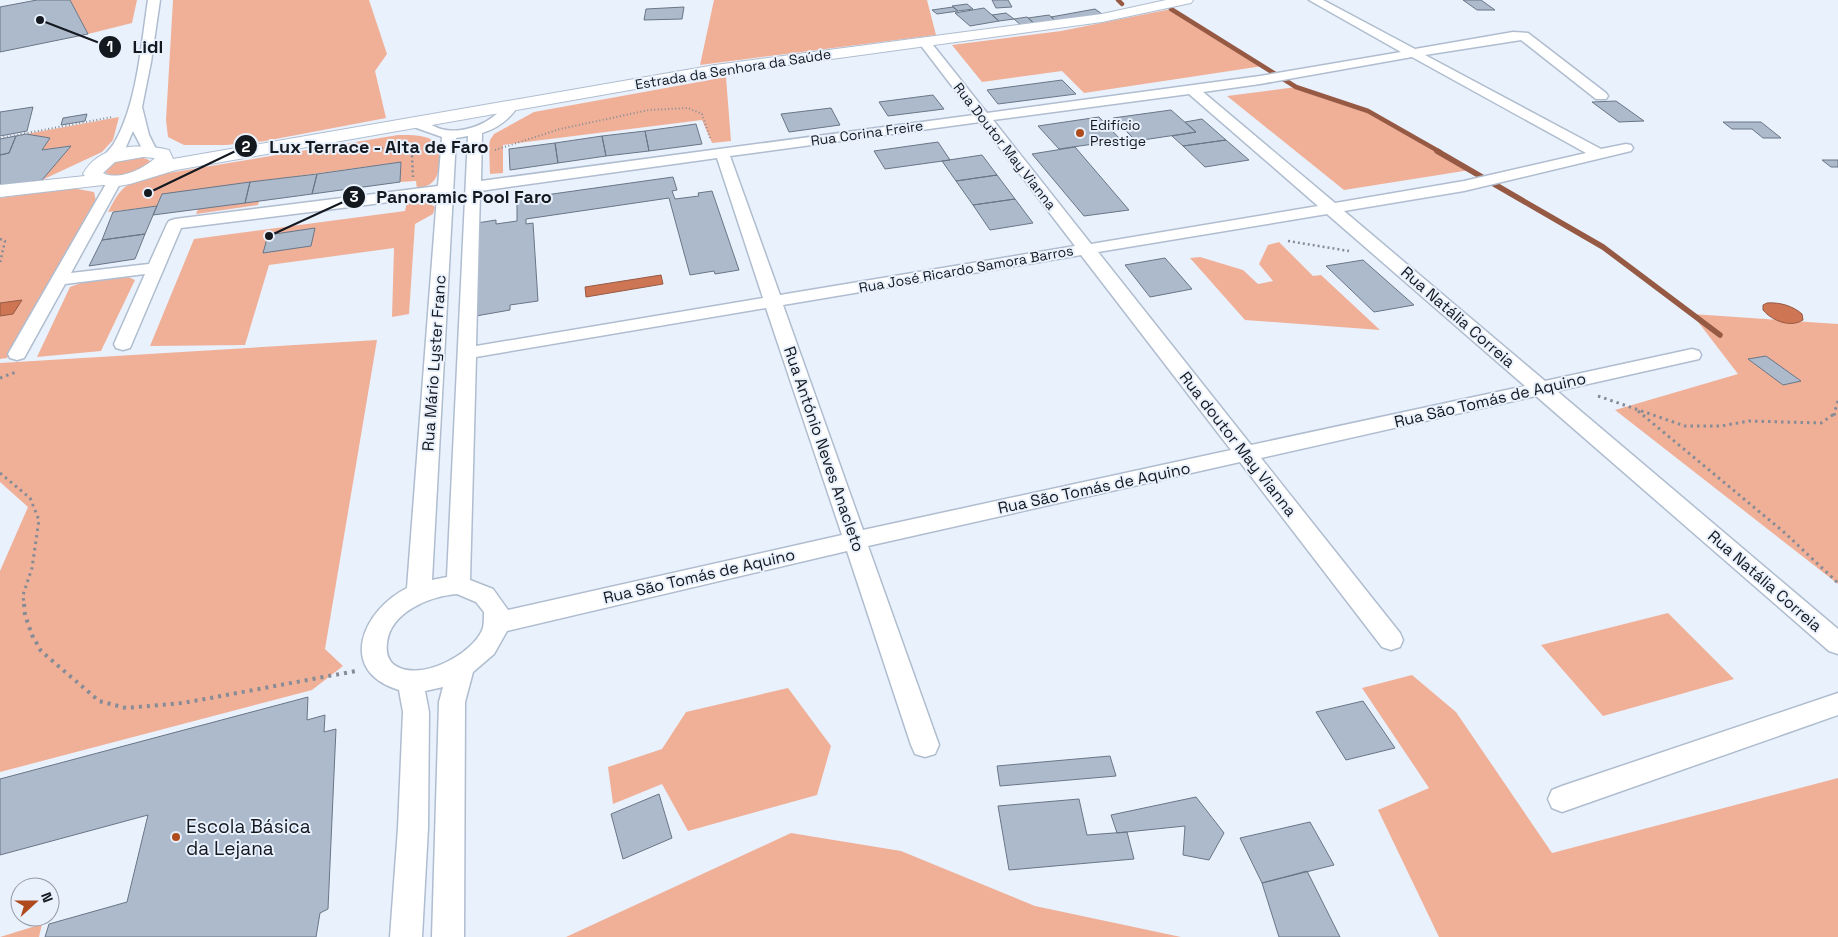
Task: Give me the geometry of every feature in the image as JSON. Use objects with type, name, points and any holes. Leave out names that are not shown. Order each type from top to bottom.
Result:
[{"type":"street","points":[[17,354],[59,280],[106,170],[117,152],[134,109],[154,0]]},
{"type":"street","name":"Estrada da Senhora da Saúde","points":[[282,146],[714,70],[1102,18],[1186,0]]},
{"type":"street","points":[[1315,0],[1599,154]]},
{"type":"street","name":"Rua Corina Freire","points":[[473,187],[717,148],[983,117],[1266,79],[1514,36],[1524,36],[1601,96]]},
{"type":"street","name":"Rua Doutor May Vianna","points":[[925,43],[1085,249]]},
{"type":"street","name":"Rua Natália Correia","points":[[1192,89],[1838,644]]},
{"type":"street","points":[[416,123],[430,130],[449,134],[475,130],[501,119],[511,106]]},
{"type":"street","points":[[134,109],[143,142],[153,152],[164,158],[162,162],[145,174]]},
{"type":"street","name":"Rua Mário Lyster Franc","points":[[458,585],[475,130]]},
{"type":"street","name":"Rua Mário Lyster Franc","points":[[419,593],[449,134]]},
{"type":"street","points":[[106,170],[123,154],[153,152],[176,156],[282,146]]},
{"type":"street","points":[[0,191],[29,187],[106,170],[145,174],[172,165],[282,146]]},
{"type":"street","name":"Rua António Neves Anacleto","points":[[717,148],[773,301],[925,745]]},
{"type":"street","name":"Rua José Ricardo Samora Barros","points":[[467,352],[1470,185],[1626,148]]},
{"type":"street","points":[[123,344],[175,224],[445,190]]},
{"type":"street","name":"Rua doutor May Vianna","points":[[1085,249],[1391,640]]},
{"type":"street","points":[[59,280],[156,268]]},
{"type":"street","name":"Rua São Tomás de Aquino","points":[[497,623],[856,540],[1692,355]]},
{"type":"street","points":[[458,585],[476,588],[489,596],[496,608],[497,623],[492,637],[483,650],[461,668],[435,678],[410,681],[388,675],[379,667],[373,655],[373,642],[378,627],[388,614],[403,602],[419,593],[439,586],[458,585]]},
{"type":"street","points":[[448,937],[452,702],[461,668]]},
{"type":"street","points":[[406,937],[413,828],[416,712],[410,681]]},
{"type":"street","points":[[1562,799],[1838,704]]},
{"type":"path","points":[[490,153],[505,145],[623,116],[659,110],[688,108],[702,114],[717,148]]},
{"type":"path","points":[[0,138],[134,109]]},
{"type":"path","points":[[380,148],[410,152],[412,156],[412,194]]},
{"type":"path","points":[[0,239],[5,241],[0,263]]},
{"type":"path","points":[[1288,241],[1352,251]]},
{"type":"path","points":[[1568,383],[1685,426],[1721,426],[1749,421],[1821,423],[1836,415],[1838,401]]},
{"type":"path","points":[[1636,409],[1784,533],[1838,583]]},
{"type":"path","points":[[0,473],[30,498],[39,520],[32,568],[23,595],[25,615],[32,635],[41,651],[99,701],[126,708],[183,703],[379,667]]},
{"type":"shaded area","points":[[70,0],[137,0],[132,23],[88,34]]},
{"type":"shaded area","points":[[173,0],[369,0],[387,54],[375,71],[386,118],[265,141],[226,145],[184,145],[168,137],[166,120]]},
{"type":"shaded area","points":[[714,0],[927,0],[936,35],[700,65]]},
{"type":"shaded area","points":[[1171,9],[1263,66],[1084,93],[1062,71],[982,82],[952,45],[1061,31]]},
{"type":"shaded area","points":[[726,77],[731,141],[712,143],[702,120],[503,145],[503,173],[490,174],[489,146],[494,134],[534,112]]},
{"type":"shaded area","points":[[1296,87],[1368,111],[1470,170],[1344,190],[1227,96]]},
{"type":"shaded area","points":[[119,117],[113,140],[102,152],[42,180],[70,146],[42,150],[50,138],[26,134]]},
{"type":"shaded area","points":[[398,135],[426,137],[440,146],[437,174],[435,179],[425,187],[417,189],[416,181],[400,182],[401,162],[202,189],[157,206],[108,212],[126,186],[138,180],[156,175]]},
{"type":"shaded area","points":[[141,157],[150,162],[135,172],[116,176],[105,172],[105,169],[120,160]]},
{"type":"shaded area","points":[[72,188],[94,192],[96,201],[7,358],[0,359],[0,198]]},
{"type":"shaded area","points":[[424,200],[435,207],[433,214],[415,224],[409,314],[392,317],[394,248],[269,265],[245,345],[150,346],[194,239],[405,211],[407,202]]},
{"type":"shaded area","points":[[259,201],[258,205],[196,214],[198,209]]},
{"type":"shaded area","points":[[1279,242],[1313,276],[1321,275],[1380,330],[1245,320],[1190,258],[1200,257],[1243,270],[1258,284],[1273,281],[1259,264],[1268,245]]},
{"type":"shaded area","points":[[661,275],[663,284],[586,297],[585,287]]},
{"type":"shaded area","points":[[128,277],[135,280],[101,351],[37,357],[70,287],[81,283]]},
{"type":"shaded area","points":[[22,300],[13,314],[0,316],[0,303]]},
{"type":"shaded area","points":[[1767,303],[1786,305],[1802,314],[1803,320],[1787,323],[1776,320],[1763,310],[1763,305]]},
{"type":"shaded area","points":[[1692,314],[1838,324],[1838,584],[1615,410],[1738,374]]},
{"type":"shaded area","points":[[377,340],[325,649],[343,666],[312,690],[0,772],[0,571],[28,507],[0,482],[0,363]]},
{"type":"shaded area","points":[[1668,613],[1734,679],[1603,716],[1541,645]]},
{"type":"shaded area","points":[[1412,675],[1456,712],[1552,853],[1838,778],[1838,937],[1439,937],[1378,810],[1429,788],[1362,688]]},
{"type":"shaded area","points":[[788,688],[831,746],[817,795],[688,831],[662,784],[613,804],[608,767],[662,749],[686,712]]},
{"type":"shaded area","points":[[791,833],[901,851],[1035,906],[1181,937],[566,937]]},
{"type":"shaded area","points":[[32,927],[41,927],[39,937],[0,937]]},
{"type":"building","points":[[37,0],[70,0],[88,34],[0,52],[0,7]]},
{"type":"building","points":[[992,0],[1008,0],[1012,7],[996,8]]},
{"type":"building","points":[[1463,0],[1481,0],[1495,10],[1477,10]]},
{"type":"building","points":[[967,4],[973,9],[958,11],[952,6]]},
{"type":"building","points":[[684,7],[682,19],[644,20],[646,9]]},
{"type":"building","points":[[953,7],[958,11],[937,14],[932,10]]},
{"type":"building","points":[[984,8],[999,21],[970,26],[955,13]]},
{"type":"building","points":[[1095,9],[1102,14],[1057,22],[1051,17]]},
{"type":"building","points":[[1006,13],[1014,19],[999,21],[992,15]]},
{"type":"building","points":[[1049,15],[1057,22],[1036,25],[1028,18]]},
{"type":"building","points":[[1027,17],[1036,25],[1023,27],[1014,19]]},
{"type":"building","points":[[1062,80],[1076,94],[998,104],[987,90]]},
{"type":"building","points":[[933,95],[944,109],[888,116],[879,102]]},
{"type":"building","points":[[1616,101],[1644,121],[1619,122],[1592,102]]},
{"type":"building","points":[[33,107],[27,131],[0,136],[0,112]]},
{"type":"building","points":[[831,108],[840,125],[789,132],[781,114]]},
{"type":"building","points":[[1171,110],[1196,132],[1136,141],[1113,118]]},
{"type":"building","points":[[87,114],[85,121],[61,125],[63,118]]},
{"type":"building","name":"Edifício Prestige","points":[[1099,117],[1121,140],[1059,149],[1038,126]]},
{"type":"building","points":[[1202,119],[1226,140],[1183,146],[1172,136],[1196,132],[1185,122]]},
{"type":"building","points":[[1723,122],[1761,122],[1781,138],[1763,138],[1752,129],[1732,129]]},
{"type":"building","points":[[696,124],[702,144],[649,151],[645,131]]},
{"type":"building","points":[[645,131],[649,151],[606,156],[602,136]]},
{"type":"building","points":[[26,134],[50,138],[42,150],[71,146],[42,180],[0,186],[0,155],[9,153],[16,136]]},
{"type":"building","points":[[16,136],[9,153],[0,155],[0,139]]},
{"type":"building","points":[[602,136],[606,156],[558,163],[555,143]]},
{"type":"building","points":[[1226,140],[1249,160],[1205,167],[1183,146]]},
{"type":"building","points":[[938,142],[950,160],[885,169],[874,151]]},
{"type":"building","points":[[555,143],[558,163],[510,170],[509,149]]},
{"type":"building","points":[[1075,147],[1129,210],[1084,216],[1032,154]]},
{"type":"building","points":[[982,155],[997,175],[956,181],[942,161]]},
{"type":"building","points":[[1822,160],[1838,160],[1838,167],[1831,167]]},
{"type":"building","points":[[401,162],[400,182],[312,194],[317,174]]},
{"type":"building","points":[[317,174],[312,194],[245,203],[250,182]]},
{"type":"building","points":[[997,175],[1015,199],[973,205],[956,181]]},
{"type":"building","points":[[673,177],[677,190],[672,191],[675,199],[699,196],[698,193],[712,191],[739,270],[715,274],[714,271],[690,275],[669,198],[526,219],[526,224],[533,223],[538,301],[510,305],[510,310],[476,316],[477,223],[496,220],[496,224],[517,221],[517,199]]},
{"type":"building","points":[[250,182],[245,203],[153,215],[162,194]]},
{"type":"building","points":[[1015,199],[1033,223],[990,230],[973,205]]},
{"type":"building","points":[[157,206],[145,234],[102,240],[113,212]]},
{"type":"building","points":[[315,228],[311,246],[263,253],[268,235]]},
{"type":"building","points":[[145,234],[135,259],[89,266],[102,240]]},
{"type":"building","points":[[1165,258],[1192,289],[1150,297],[1125,265]]},
{"type":"building","points":[[1363,260],[1414,305],[1374,312],[1326,266]]},
{"type":"building","points":[[1766,356],[1801,381],[1783,385],[1748,359]]},
{"type":"building","name":"Escola Básica da Lejana","points":[[308,697],[307,720],[325,715],[324,732],[336,729],[328,909],[320,913],[316,937],[45,937],[48,927],[60,927],[60,921],[127,902],[148,815],[0,855],[0,779]]},
{"type":"building","points":[[1363,701],[1395,748],[1346,760],[1316,712]]},
{"type":"building","points":[[1110,756],[1116,776],[1000,786],[997,766]]},
{"type":"building","points":[[659,794],[672,838],[623,859],[611,814]]},
{"type":"building","points":[[1196,797],[1224,833],[1209,860],[1183,855],[1185,826],[1117,833],[1111,815]]},
{"type":"building","points":[[1079,799],[1087,835],[1127,832],[1134,859],[1009,870],[998,806]]},
{"type":"building","points":[[1310,822],[1334,865],[1262,883],[1240,838]]},
{"type":"building","points":[[1307,871],[1340,937],[1279,937],[1262,883]]},
{"type":"waterway","points":[[1118,0],[1122,4]]},
{"type":"waterway","points":[[1171,9],[1296,87],[1368,111],[1440,152]]},
{"type":"waterway","points":[[1437,151],[1603,247],[1720,335]]},
{"type":"place","name":"Lidl","points":[[40,20]]},
{"type":"place","name":"Edifício Prestige","points":[[1080,133]]},
{"type":"place","name":"Lux Terrace - Alta de Faro","points":[[148,193]]},
{"type":"place","name":"Panoramic Pool Faro","points":[[269,236]]},
{"type":"place","name":"Escola Básica da Lejana","points":[[176,837]]}]
